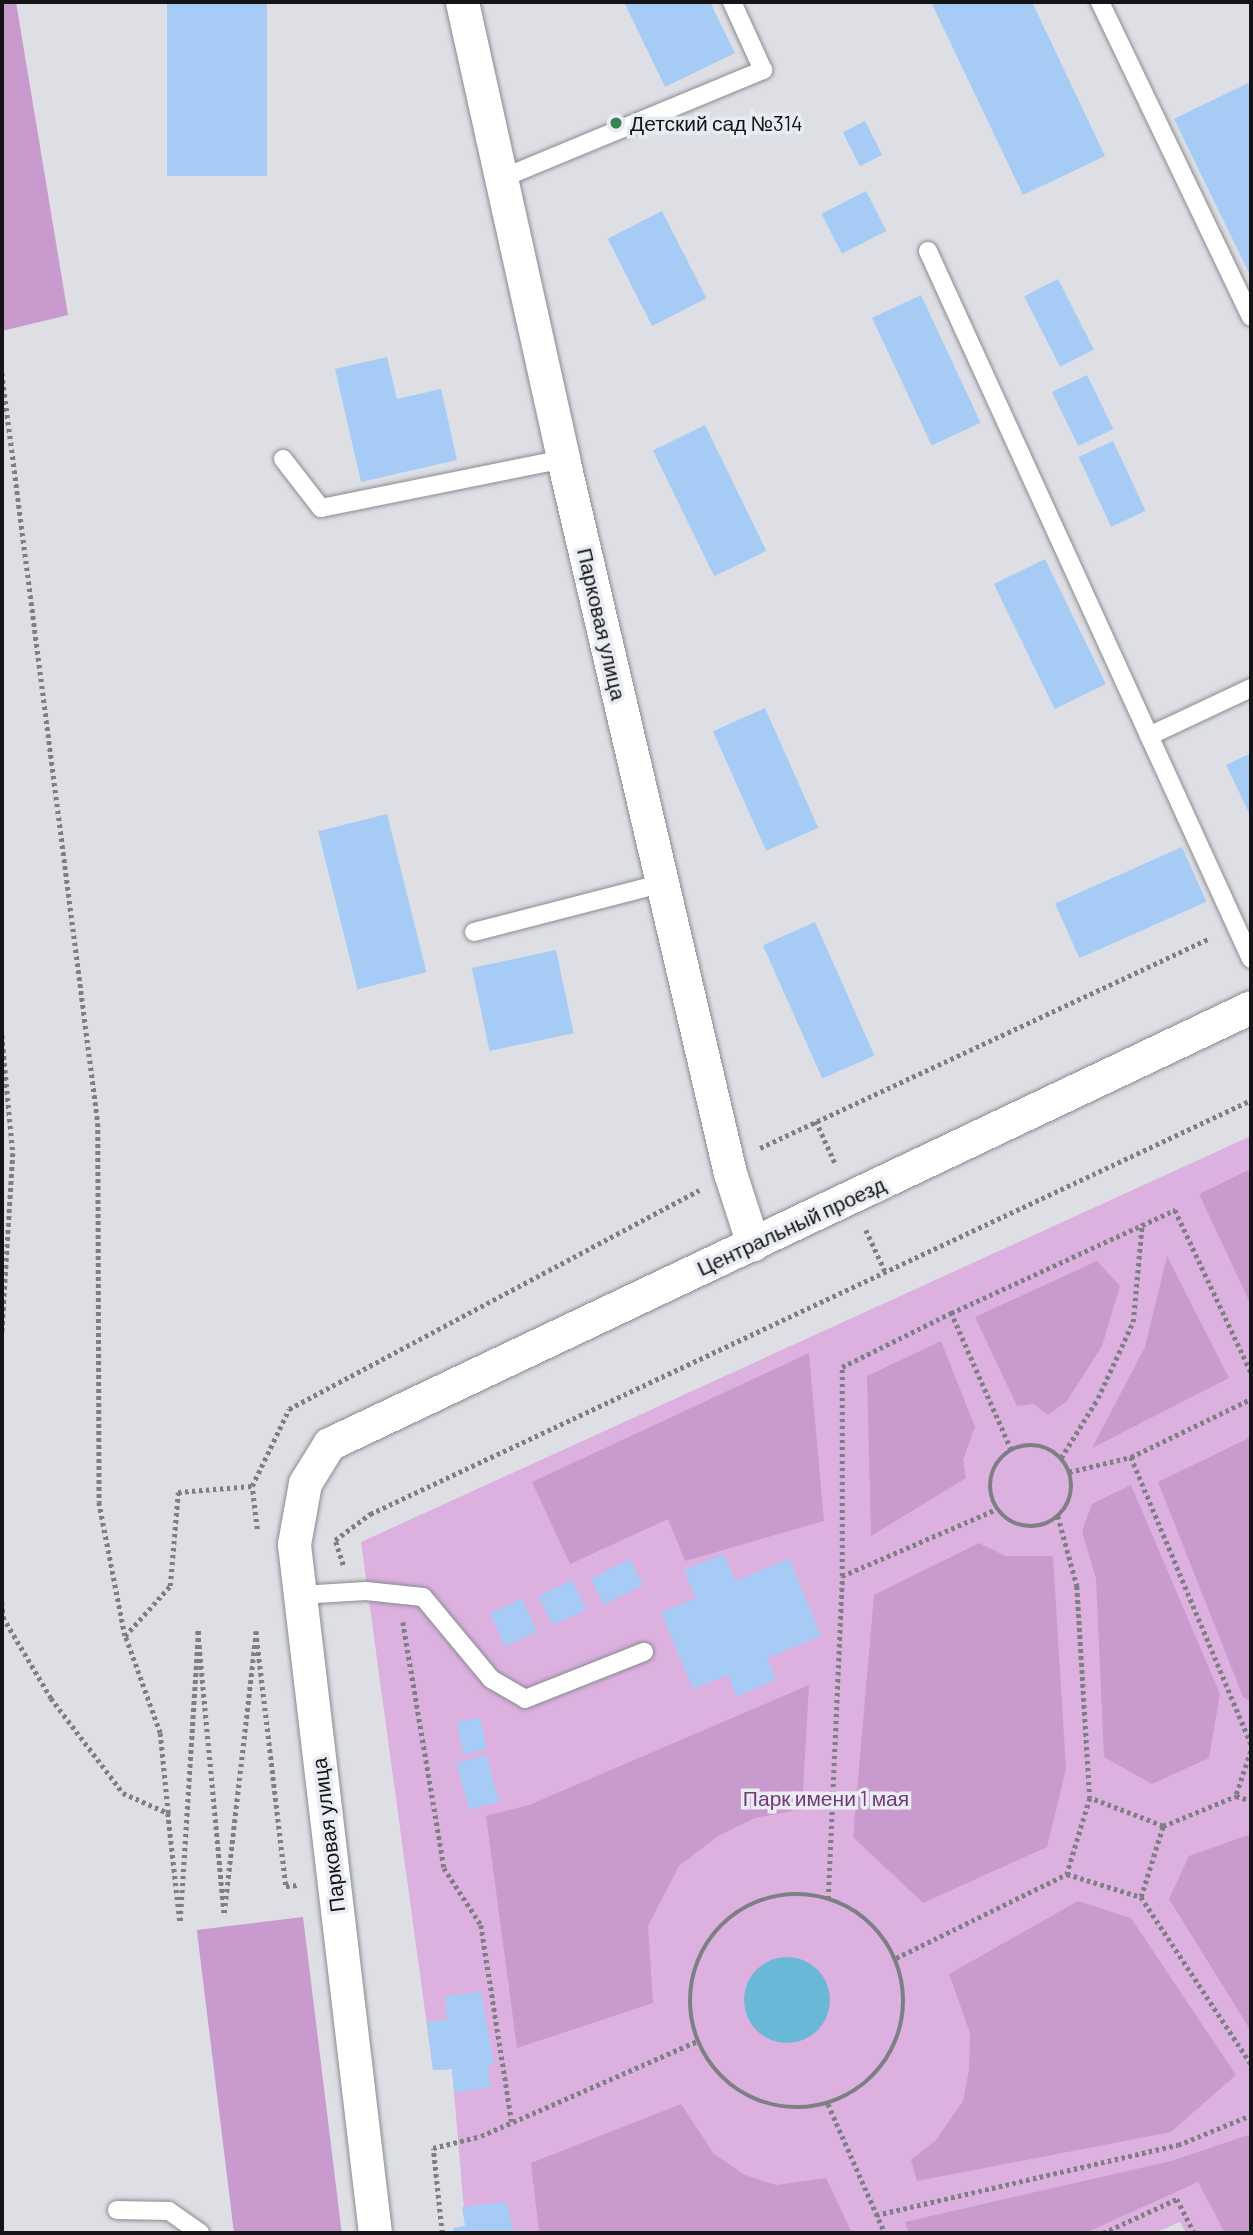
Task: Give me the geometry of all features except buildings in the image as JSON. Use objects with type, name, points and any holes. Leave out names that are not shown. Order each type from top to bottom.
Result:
[{"type":"street","name":"Парковая улица","points":[[462,2],[563,459],[730,1173],[753,1244]]},
{"type":"street","name":"Центральный проезд","points":[[329,1444],[1251,1007]]},
{"type":"street","name":"Парковая улица","points":[[329,1444],[304,1483],[294,1544],[375,2233]]},
{"type":"lane","points":[[500,179],[763,70],[732,2]]},
{"type":"lane","points":[[1100,2],[1251,317]]},
{"type":"lane","points":[[928,251],[1251,959]]},
{"type":"lane","points":[[283,459],[321,508],[563,459]]},
{"type":"lane","points":[[1149,736],[1251,688]]},
{"type":"lane","points":[[474,932],[664,883]]},
{"type":"lane","points":[[300,1595],[352,1591],[423,1597],[491,1679],[525,1699],[644,1652]]},
{"type":"lane","points":[[117,2210],[169,2211],[200,2233]]},
{"type":"path","points":[[2,373],[98,1123],[99,1502],[125,1636],[160,1733],[180,1921],[198,1631],[224,1913],[256,1631],[286,1886],[307,1885]]},
{"type":"path","points":[[753,1136],[756,1149],[1237,927]]},
{"type":"path","points":[[2,1035],[13,1153],[2,1332]]},
{"type":"path","points":[[512,2122],[481,1926],[444,1868],[402,1618],[371,1615],[352,1591],[335,1540],[370,1514],[1251,1100]]},
{"type":"path","points":[[125,1636],[170,1587],[178,1492],[252,1486],[289,1409],[730,1173]]},
{"type":"path","points":[[828,1899],[842,1576],[842,1367],[951,1313],[1175,1210],[1251,1371]]},
{"type":"path","points":[[1060,1458],[1098,1398],[1133,1322],[1142,1223]]},
{"type":"path","points":[[951,1313],[1011,1450]]},
{"type":"path","points":[[1069,1472],[1131,1457],[1251,1399]]},
{"type":"path","points":[[1037,1446],[1060,1458],[1069,1472],[1070,1496],[1058,1516],[1033,1527],[1007,1519],[997,1509],[993,1470],[1011,1450],[1037,1446]]},
{"type":"path","points":[[1131,1457],[1251,1744]]},
{"type":"path","points":[[842,1576],[997,1509]]},
{"type":"path","points":[[1058,1516],[1077,1586],[1090,1798],[1066,1874]]},
{"type":"path","points":[[2,1602],[3,1617],[51,1698],[123,1793],[168,1813]]},
{"type":"path","points":[[1236,1796],[1251,1751]]},
{"type":"path","points":[[1090,1798],[1163,1826],[1236,1796],[1251,1801]]},
{"type":"path","points":[[1140,1897],[1163,1826]]},
{"type":"path","points":[[896,1958],[1066,1874],[1140,1897],[1251,2064]]},
{"type":"path","points":[[794,1893],[828,1899],[873,1924],[896,1958],[904,2010],[897,2042],[864,2083],[828,2104],[775,2106],[725,2085],[696,2041],[690,2016],[695,1965],[723,1922],[768,1897],[794,1893]]},
{"type":"path","points":[[442,2233],[433,2148],[512,2122],[696,2041]]},
{"type":"path","points":[[828,2104],[885,2233]]},
{"type":"path","points":[[876,2215],[1178,2146],[1251,2115]]},
{"type":"path","points":[[1103,2233],[1177,2199],[1194,2233]]},
{"type":"green space","name":"Парк имени 1 мая","points":[[1251,1136],[1251,2233],[1186,2233],[1180,2222],[1154,2233],[466,2233],[452,2069],[433,2070],[361,1542]]},
{"type":"shaded area","points":[[2,2],[16,2],[68,315],[2,331]]},
{"type":"shaded area","points":[[1251,1169],[1251,1305],[1199,1194]]},
{"type":"shaded area","points":[[1167,1256],[1229,1378],[1092,1448],[1145,1347]]},
{"type":"shaded area","points":[[1097,1261],[1120,1286],[1102,1346],[1067,1401],[1048,1415],[1034,1404],[1017,1406],[975,1317]]},
{"type":"shaded area","points":[[941,1341],[975,1427],[963,1460],[966,1478],[871,1536],[867,1376]]},
{"type":"shaded area","points":[[809,1353],[824,1521],[685,1561],[668,1519],[570,1564],[532,1482]]},
{"type":"shaded area","points":[[1251,1437],[1251,1702],[1243,1697],[1158,1482]]},
{"type":"shaded area","points":[[1131,1485],[1220,1694],[1209,1758],[1152,1784],[1104,1757],[1096,1579],[1082,1531],[1092,1504]]},
{"type":"shaded area","points":[[979,1543],[1005,1556],[1053,1556],[1066,1769],[1047,1847],[923,1903],[853,1837],[874,1595]]},
{"type":"shaded area","points":[[809,1685],[802,1809],[755,1818],[718,1836],[679,1866],[648,1926],[653,2003],[517,2048],[486,1816],[529,1805]]},
{"type":"shaded area","points":[[1251,1834],[1251,2031],[1169,1899],[1189,1856]]},
{"type":"shaded area","points":[[1078,1901],[1131,1918],[1236,2075],[1171,2132],[917,2181],[911,2160],[936,2140],[963,2101],[969,2070],[970,2033],[949,1974]]},
{"type":"shaded area","points":[[303,1917],[342,2233],[234,2233],[197,1930]]},
{"type":"shaded area","points":[[681,2104],[714,2154],[745,2175],[776,2185],[826,2178],[852,2233],[539,2233],[531,2163]]},
{"type":"shaded area","points":[[1251,2134],[1251,2233],[1225,2233],[1198,2182],[1085,2233],[909,2233],[905,2222],[1171,2161]]},
{"type":"water","points":[[787,1957],[804,1960],[818,1969],[827,1983],[830,2000],[827,2017],[818,2031],[804,2040],[787,2043],[770,2040],[756,2031],[747,2017],[744,2000],[747,1983],[756,1969],[770,1960]]},
{"type":"place","name":"Детский сад №314","points":[[616,123]]}]
